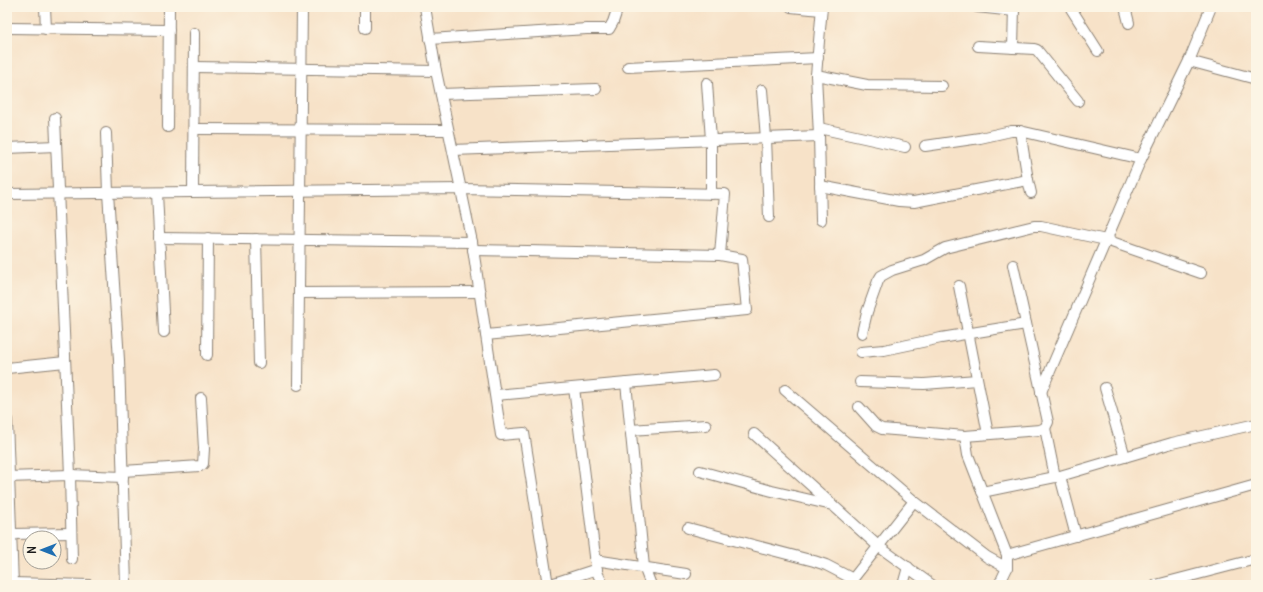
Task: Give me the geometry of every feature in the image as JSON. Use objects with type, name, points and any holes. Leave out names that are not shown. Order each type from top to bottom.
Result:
[{"type":"street","points":[[45,7],[46,29]]},
{"type":"street","points":[[168,127],[169,7]]},
{"type":"street","points":[[298,385],[299,240],[302,130],[302,7]]},
{"type":"street","points":[[365,7],[365,28]]},
{"type":"street","points":[[424,7],[472,246],[502,435],[524,433],[548,585],[596,565],[644,567],[686,574]]},
{"type":"street","points":[[430,39],[587,29],[609,29],[618,7]]},
{"type":"street","points":[[791,7],[822,9],[816,75],[821,220]]},
{"type":"street","points":[[977,7],[1014,9],[1013,48]]},
{"type":"street","points":[[1070,7],[1098,52]]},
{"type":"street","points":[[1125,7],[1128,23]]},
{"type":"street","points":[[1042,392],[1141,159],[1189,61],[1211,7]]},
{"type":"street","points":[[7,28],[169,30]]},
{"type":"street","points":[[194,33],[194,192]]},
{"type":"street","points":[[978,46],[1037,50],[1078,101]]},
{"type":"street","points":[[628,66],[818,58]]},
{"type":"street","points":[[1189,61],[1256,79]]},
{"type":"street","points":[[194,67],[436,71]]},
{"type":"street","points":[[816,75],[867,85],[942,86]]},
{"type":"street","points":[[706,83],[711,140],[711,194]]},
{"type":"street","points":[[441,94],[596,89]]},
{"type":"street","points":[[762,90],[766,138],[769,217]]},
{"type":"street","points":[[55,118],[70,475],[72,560]]},
{"type":"street","points":[[194,129],[448,130]]},
{"type":"street","points":[[925,146],[980,138],[1020,130],[1141,159]]},
{"type":"street","points":[[1020,130],[1031,193]]},
{"type":"street","points":[[452,150],[766,138],[819,132],[905,147]]},
{"type":"street","points":[[106,133],[108,193],[119,360],[126,585]]},
{"type":"street","points":[[7,148],[56,146]]},
{"type":"street","points":[[820,186],[899,201],[914,202],[1028,180]]},
{"type":"street","points":[[7,194],[461,189],[725,194],[720,255]]},
{"type":"street","points":[[157,193],[164,332]]},
{"type":"street","points":[[862,333],[867,312],[881,276],[892,270],[924,260],[944,248],[1034,226],[1041,226],[1106,240],[1201,273]]},
{"type":"street","points":[[159,238],[299,240],[472,246],[720,255],[742,259],[747,310],[486,335]]},
{"type":"street","points":[[207,355],[208,238]]},
{"type":"street","points":[[256,239],[259,363]]},
{"type":"street","points":[[1012,265],[1042,392],[1048,422],[1045,428],[1057,476],[1076,536]]},
{"type":"street","points":[[959,286],[988,434]]},
{"type":"street","points":[[299,293],[480,292]]},
{"type":"street","points":[[861,352],[884,350],[1026,324]]},
{"type":"street","points":[[7,368],[65,362]]},
{"type":"street","points":[[496,395],[714,375]]},
{"type":"street","points":[[860,382],[924,384],[977,380]]},
{"type":"street","points":[[626,383],[644,567],[651,585]]},
{"type":"street","points":[[574,388],[596,565],[603,585]]},
{"type":"street","points":[[1105,388],[1125,457]]},
{"type":"street","points":[[785,390],[914,501],[987,557],[1007,568]]},
{"type":"street","points":[[8,477],[123,474],[200,466],[203,464],[204,449],[201,398]]},
{"type":"street","points":[[859,407],[876,426],[882,429],[965,436],[1040,430],[1045,428]]},
{"type":"street","points":[[7,420],[13,584],[89,585]]},
{"type":"street","points":[[982,492],[1057,476],[1172,443],[1256,424]]},
{"type":"street","points":[[630,430],[706,425]]},
{"type":"street","points":[[754,434],[878,546],[932,585]]},
{"type":"street","points":[[965,436],[968,455],[1007,555],[1007,568],[999,585]]},
{"type":"street","points":[[700,471],[834,506]]},
{"type":"street","points":[[1007,555],[1256,485]]},
{"type":"street","points":[[688,528],[826,565],[850,582],[914,501]]},
{"type":"street","points":[[11,534],[71,533]]},
{"type":"street","points":[[1156,585],[1256,559]]},
{"type":"street","points":[[903,585],[908,567]]}]
